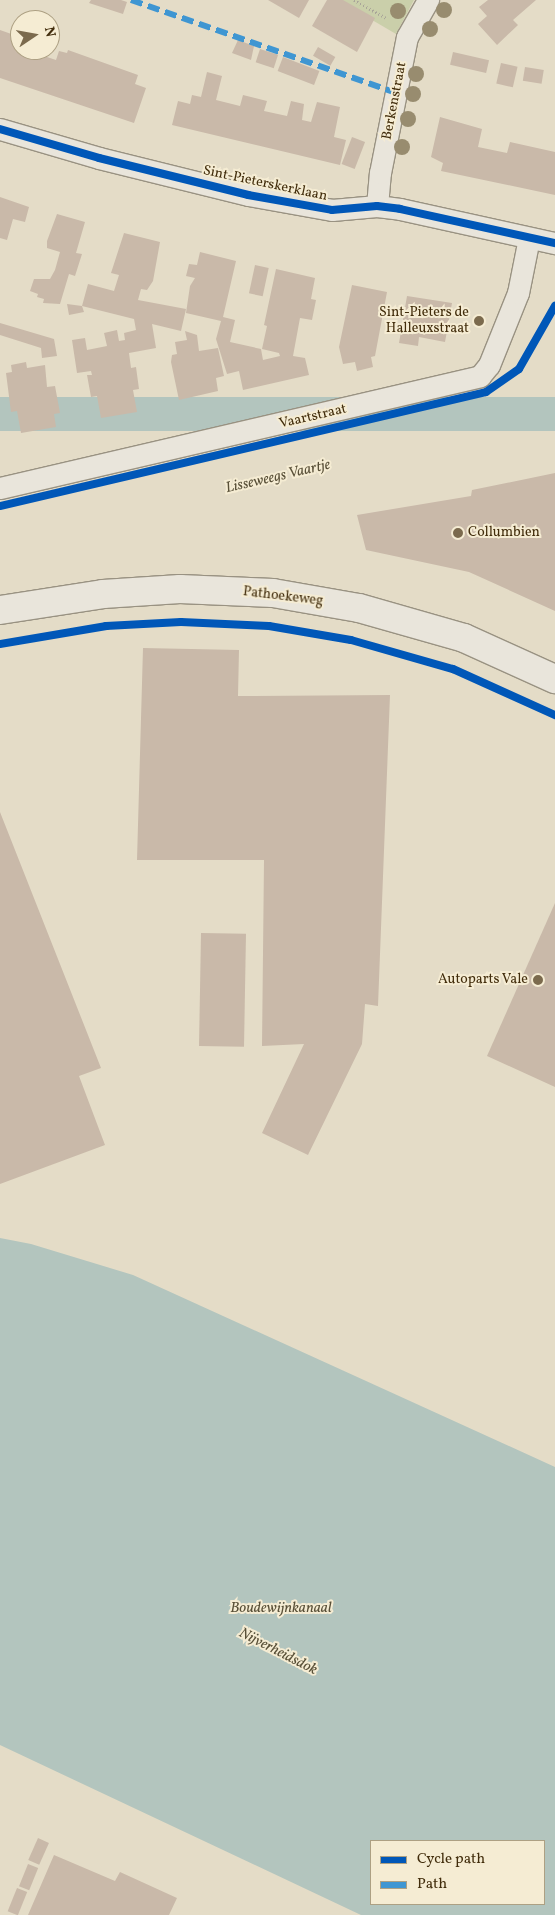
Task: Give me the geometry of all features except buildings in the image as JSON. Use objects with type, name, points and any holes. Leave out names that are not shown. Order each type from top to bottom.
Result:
[{"type":"main road","name":"Pathoekeweg","points":[[0,610],[103,594],[180,589],[273,593],[359,608],[464,638],[555,679]]},
{"type":"street","name":"Berkenstraat","points":[[377,206],[380,173],[407,38],[428,0]]},
{"type":"street","name":"Sint-Pieterskerklaan","points":[[0,129],[99,158],[248,195],[332,210],[377,206],[555,243]]},
{"type":"street","name":"Vaartstraat","points":[[0,488],[408,396],[480,376],[489,365],[518,293],[529,238]]},
{"type":"path","points":[[354,0],[386,18]]},
{"type":"green space","points":[[338,0],[414,0],[396,34]]},
{"type":"water","points":[[0,397],[555,397],[555,431],[0,431]]},
{"type":"water","name":"Boudewijnkanaal","points":[[0,1238],[31,1244],[133,1275],[555,1467],[555,1915],[361,1915],[0,1745]]},
{"type":"marked path","points":[[131,0],[396,93]]},
{"type":"cycle path","points":[[0,129],[99,158],[248,195],[332,210],[377,206],[400,209],[555,243]]},
{"type":"cycle path","points":[[0,506],[486,392],[519,369],[555,306]]},
{"type":"cycle path","points":[[0,644],[106,626],[181,622],[269,626],[351,640],[453,669],[555,715]]},
{"type":"place","name":"Sint-Pieters de Halleuxstraat","points":[[479,321]]},
{"type":"place","name":"Collumbien","points":[[458,533]]},
{"type":"place","name":"Autoparts Vale","points":[[538,980]]},
{"type":"water label","name":"Lisseweegs Vaartje","points":[[278,477]]},
{"type":"water label","name":"Nijverheidsdok","points":[[278,1652]]}]
